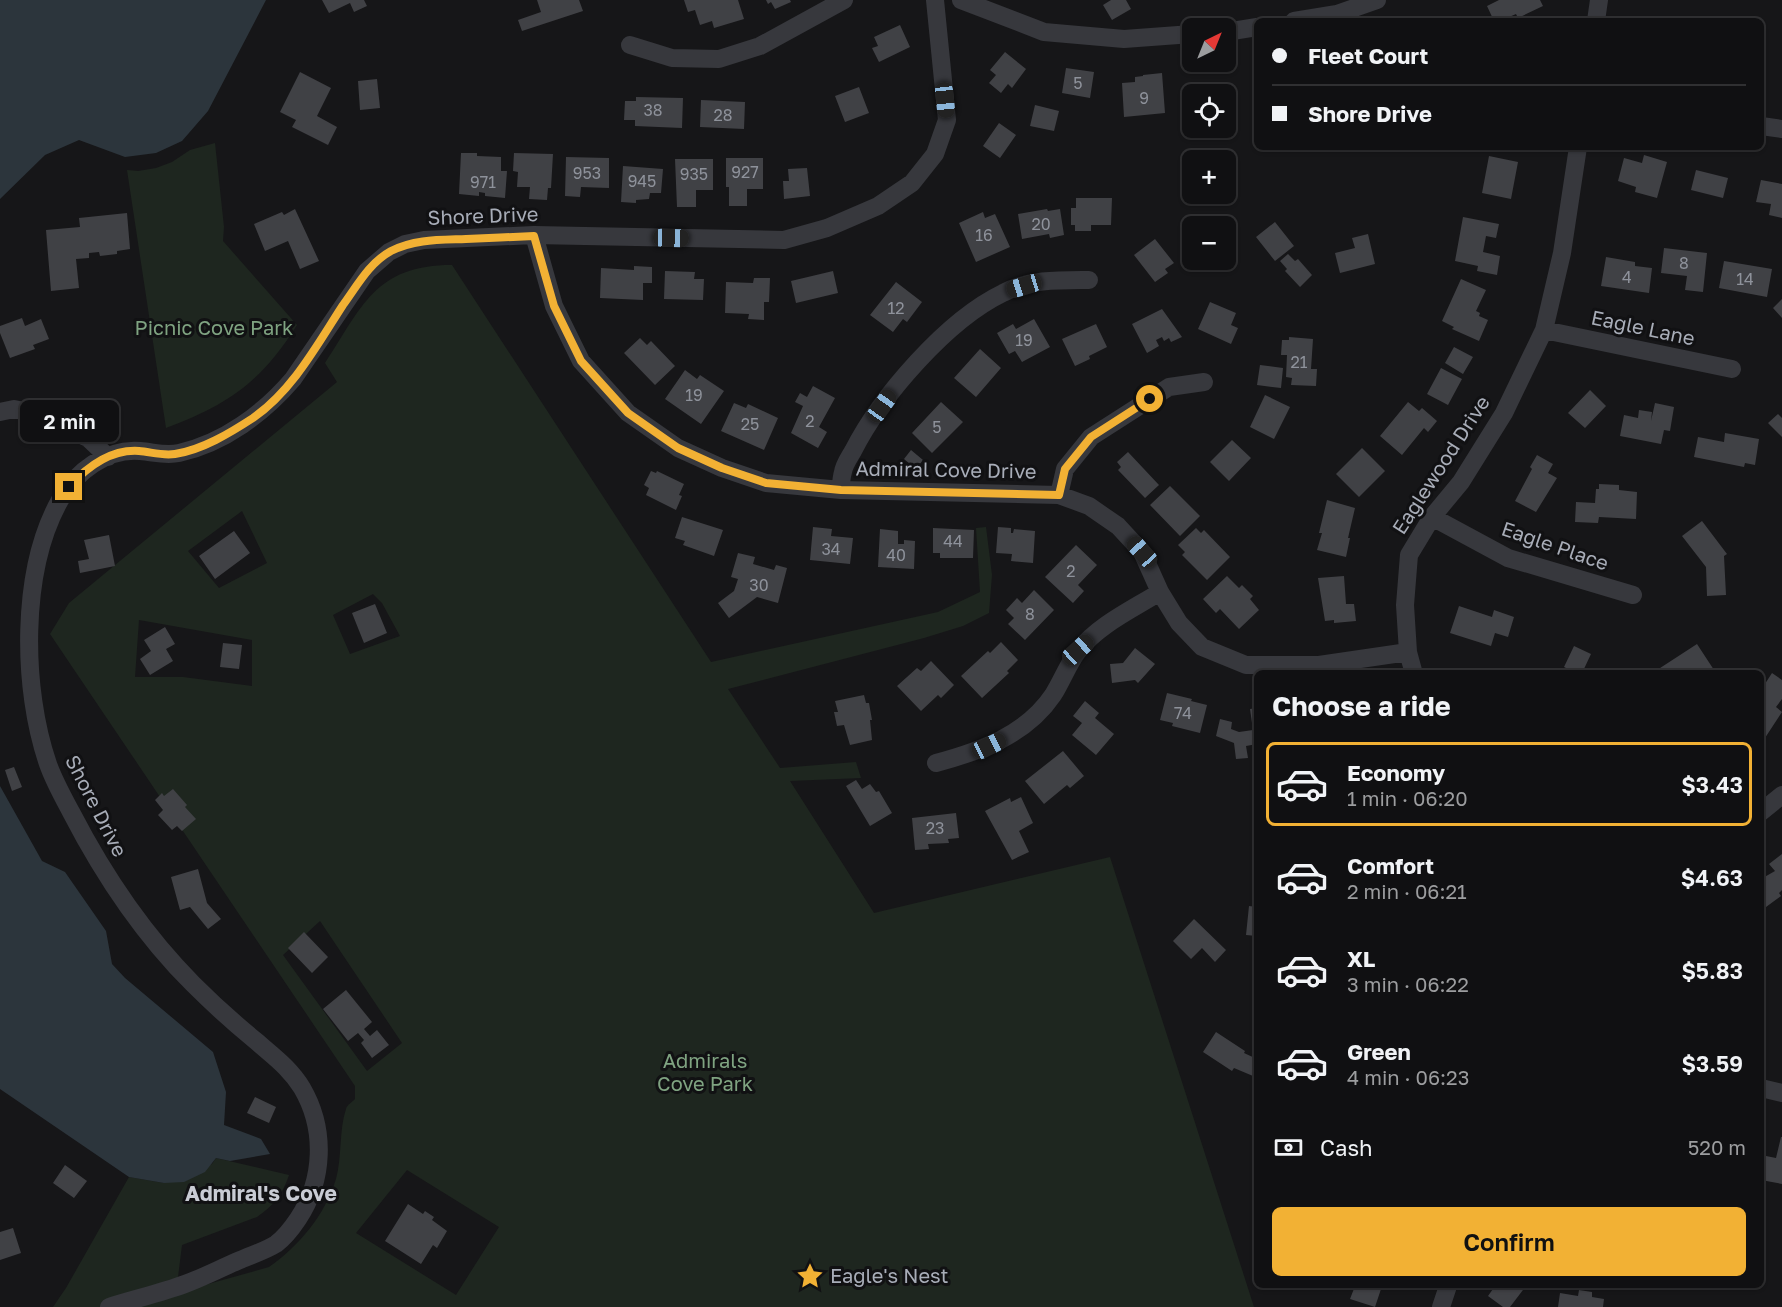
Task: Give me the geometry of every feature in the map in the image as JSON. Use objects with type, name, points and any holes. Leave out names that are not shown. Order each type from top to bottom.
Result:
[{"type":"street","points":[[630,45],[672,57],[719,59],[760,46],[844,0]]},
{"type":"street","name":"Shore Drive","points":[[109,1307],[184,1284],[276,1244],[295,1223],[308,1201],[317,1170],[319,1144],[309,1101],[296,1079],[274,1055],[193,984],[162,951],[105,872],[81,831],[48,765],[38,727],[29,666],[30,613],[33,587],[45,538],[60,500],[85,470],[108,457],[136,451],[161,455],[178,453],[228,434],[255,416],[293,379],[363,276],[389,252],[405,244],[424,240],[534,236],[784,240],[827,228],[878,206],[912,183],[934,154],[947,120],[935,0]]},
{"type":"street","points":[[961,0],[1044,32],[1124,39],[1182,35]]},
{"type":"street","points":[[1312,18],[1337,14],[1377,0]]},
{"type":"street","points":[[1596,18],[1599,0]]},
{"type":"street","points":[[1236,30],[1254,27]]},
{"type":"street","points":[[1764,126],[1782,129]]},
{"type":"street","name":"Eaglewood Drive","points":[[1413,670],[1408,652],[1405,605],[1409,555],[1432,518],[1461,482],[1504,413],[1544,330],[1562,253],[1578,150]]},
{"type":"street","name":"Admiral Cove Drive","points":[[534,236],[554,306],[581,361],[628,413],[678,448],[722,468],[766,483],[841,490],[1059,495],[1089,506],[1118,526],[1142,552],[1160,592],[1179,623],[1202,647],[1246,665],[1319,665],[1408,652]]},
{"type":"street","points":[[841,490],[843,470],[861,435],[893,391],[927,353],[965,317],[1004,292],[1044,280],[1089,280]]},
{"type":"street","name":"Eagle Lane","points":[[1544,330],[1732,369]]},
{"type":"street","points":[[1059,495],[1065,469],[1091,437],[1169,387],[1204,382]]},
{"type":"street","points":[[0,412],[14,410],[33,413],[87,438],[108,457]]},
{"type":"street","name":"Eagle Place","points":[[1432,518],[1508,558],[1632,595]]},
{"type":"street","points":[[936,763],[975,753],[1030,721],[1052,696],[1078,650],[1102,628],[1160,592]]},
{"type":"street","points":[[1764,810],[1782,795]]},
{"type":"street","points":[[1764,1089],[1782,1093]]},
{"type":"street","points":[[1442,1307],[1447,1288]]},
{"type":"green space","name":"Picnic Cove Park","points":[[215,143],[224,227],[223,241],[297,325],[270,362],[242,389],[208,410],[166,428],[127,170],[156,168],[172,162],[190,150]]},
{"type":"green space","name":"Admirals Cove Park","points":[[452,265],[711,662],[938,612],[980,592],[976,528],[986,527],[992,575],[989,613],[963,626],[924,638],[728,689],[780,768],[856,762],[861,778],[790,781],[874,913],[1110,857],[1254,1307],[53,1307],[129,1177],[164,1183],[212,1164],[216,1158],[289,1175],[277,1199],[257,1217],[182,1245],[176,1293],[269,1267],[280,1259],[310,1229],[331,1192],[338,1171],[342,1125],[347,1106],[355,1099],[355,1086],[50,634],[69,603],[337,382],[325,363],[361,307],[388,281],[405,272],[426,267]],"holes":[[[242,511],[267,563],[219,588],[188,551]],[[373,594],[382,603],[400,636],[350,654],[333,615]],[[139,620],[252,640],[252,686],[183,677],[135,677]],[[320,921],[402,1043],[367,1071],[283,955]],[[407,1170],[499,1227],[456,1295],[356,1233]]]},
{"type":"shaded area","points":[[0,0],[266,0],[208,111],[182,141],[156,153],[125,157],[79,140],[45,155],[0,199]]},
{"type":"shaded area","points":[[0,786],[42,861],[65,872],[106,931],[112,964],[125,978],[213,1052],[226,1092],[224,1125],[261,1139],[270,1154],[230,1161],[216,1158],[205,1172],[184,1182],[164,1183],[129,1177],[0,1089]]},
{"type":"building","points":[[322,0],[364,0],[367,6],[354,12],[350,3],[329,13]]},
{"type":"building","points":[[537,0],[579,0],[583,11],[522,31],[518,20],[541,12]]},
{"type":"building","points":[[684,0],[738,0],[744,19],[714,28],[712,21],[700,25],[695,10],[688,12]]},
{"type":"building","points":[[766,0],[790,0],[791,2],[775,9],[771,2],[768,4]]},
{"type":"building","points":[[1111,0],[1126,0],[1131,9],[1112,20],[1103,5]]},
{"type":"building","points":[[1499,0],[1540,0],[1543,6],[1518,18],[1516,14],[1507,18],[1493,18],[1487,6]]},
{"type":"building","points":[[900,25],[910,47],[879,62],[872,48],[878,46],[874,37]]},
{"type":"building","points":[[1005,52],[1026,69],[1012,88],[1008,84],[1001,93],[989,83],[996,75],[990,70]]},
{"type":"building","points":[[1066,68],[1094,72],[1090,98],[1062,93]]},
{"type":"building","points":[[300,72],[331,88],[317,116],[337,127],[328,145],[292,127],[296,120],[280,112]]},
{"type":"building","points":[[1162,73],[1165,113],[1124,117],[1122,83],[1135,82],[1135,77],[1143,75]]},
{"type":"building","points":[[377,79],[380,108],[360,110],[358,81]]},
{"type":"building","points":[[859,87],[869,113],[845,122],[835,96]]},
{"type":"building","points":[[636,97],[683,98],[682,128],[635,126],[635,120],[624,120],[625,101],[636,101]]},
{"type":"building","points":[[701,100],[745,102],[744,129],[700,127]]},
{"type":"building","points":[[1035,105],[1059,111],[1054,131],[1030,126]]},
{"type":"building","points":[[999,123],[1016,135],[1000,158],[983,146]]},
{"type":"building","points":[[461,153],[501,157],[501,171],[507,171],[505,198],[485,196],[485,193],[479,192],[479,196],[459,194]]},
{"type":"building","points":[[514,153],[553,154],[551,188],[548,188],[547,200],[529,199],[530,187],[517,187],[518,172],[513,171]]},
{"type":"building","points":[[1644,155],[1667,162],[1657,198],[1635,192],[1636,187],[1618,181],[1624,158],[1642,163]]},
{"type":"building","points":[[1489,156],[1518,162],[1511,199],[1482,193]]},
{"type":"building","points":[[566,157],[609,158],[609,188],[581,187],[580,197],[565,196]]},
{"type":"building","points":[[726,158],[763,158],[763,189],[747,189],[747,206],[729,206],[729,187],[726,187]]},
{"type":"building","points":[[675,159],[713,159],[713,190],[696,190],[696,207],[677,207]]},
{"type":"building","points":[[623,166],[663,169],[661,193],[650,193],[649,199],[636,200],[636,203],[621,202]]},
{"type":"building","points":[[807,168],[810,196],[784,199],[783,181],[789,181],[788,169]]},
{"type":"building","points":[[1696,170],[1728,178],[1723,198],[1691,190]]},
{"type":"building","points":[[1761,180],[1782,184],[1782,218],[1769,215],[1771,204],[1756,202]]},
{"type":"building","points":[[1076,198],[1112,198],[1111,225],[1091,225],[1091,231],[1075,231],[1075,225],[1071,225],[1071,208],[1076,208]]},
{"type":"building","points":[[295,209],[319,261],[300,269],[288,241],[265,251],[254,224],[282,212],[284,215]]},
{"type":"building","points":[[1047,209],[1048,211],[1060,209],[1064,235],[1050,238],[1049,234],[1022,239],[1018,214]]},
{"type":"building","points":[[983,212],[985,218],[995,214],[1010,247],[976,262],[959,223]]},
{"type":"building","points":[[127,213],[130,249],[117,251],[117,254],[100,256],[99,252],[89,253],[89,258],[76,259],[79,288],[51,291],[46,230],[80,227],[79,218]]},
{"type":"building","points":[[1463,217],[1499,224],[1496,238],[1486,236],[1483,252],[1500,256],[1497,275],[1477,271],[1478,266],[1455,261]]},
{"type":"building","points":[[1275,222],[1294,246],[1275,261],[1256,237]]},
{"type":"building","points":[[1368,234],[1375,264],[1340,273],[1335,253],[1355,248],[1352,238]]},
{"type":"building","points":[[1155,239],[1174,263],[1165,269],[1168,273],[1155,282],[1134,255]]},
{"type":"building","points":[[1664,248],[1707,253],[1703,292],[1685,290],[1687,276],[1661,273]]},
{"type":"building","points":[[1288,254],[1295,261],[1298,259],[1312,275],[1300,287],[1285,271],[1287,269],[1280,261]]},
{"type":"building","points":[[1606,257],[1635,262],[1635,266],[1652,268],[1649,293],[1601,286]]},
{"type":"building","points":[[1724,261],[1772,269],[1767,297],[1719,288]]},
{"type":"building","points":[[634,266],[652,267],[652,283],[643,283],[643,300],[600,298],[601,268],[634,270]]},
{"type":"building","points":[[665,271],[695,272],[694,279],[704,279],[703,300],[664,299]]},
{"type":"building","points":[[833,271],[838,293],[796,303],[791,281]]},
{"type":"building","points":[[754,278],[770,278],[769,302],[764,302],[764,320],[748,319],[749,314],[725,313],[726,282],[753,283]]},
{"type":"building","points":[[1461,279],[1486,290],[1476,311],[1480,313],[1479,316],[1488,320],[1479,341],[1452,329],[1454,327],[1442,321]]},
{"type":"building","points":[[896,282],[922,302],[907,322],[903,319],[893,332],[870,315]]},
{"type":"building","points":[[1782,299],[1782,318],[1773,308]]},
{"type":"building","points":[[1210,302],[1236,313],[1231,325],[1238,328],[1231,344],[1198,329]]},
{"type":"building","points":[[1162,309],[1182,337],[1171,342],[1169,338],[1164,341],[1162,337],[1156,340],[1159,346],[1147,353],[1132,324]]},
{"type":"building","points":[[22,318],[25,326],[41,319],[49,339],[33,345],[35,349],[10,358],[0,333],[0,326]]},
{"type":"building","points":[[1034,319],[1050,347],[1022,362],[1015,351],[1009,354],[997,333],[1013,324],[1016,329]]},
{"type":"building","points":[[1096,324],[1107,347],[1075,366],[1062,339]]},
{"type":"building","points":[[1289,337],[1313,339],[1311,369],[1317,369],[1316,386],[1291,385],[1292,378],[1286,377],[1287,355],[1281,355],[1282,340],[1289,340]]},
{"type":"building","points":[[640,338],[647,345],[651,341],[675,366],[655,385],[624,353]]},
{"type":"building","points":[[1454,347],[1473,357],[1463,374],[1445,363]]},
{"type":"building","points":[[980,349],[1001,368],[976,397],[954,378]]},
{"type":"building","points":[[1260,365],[1283,368],[1281,388],[1257,385]]},
{"type":"building","points":[[1441,368],[1462,379],[1448,405],[1427,394]]},
{"type":"building","points":[[685,370],[697,379],[700,375],[724,391],[701,424],[665,399]]},
{"type":"building","points":[[813,386],[835,398],[819,427],[827,432],[818,448],[791,433],[803,406],[795,402],[800,393],[807,397]]},
{"type":"building","points":[[1590,390],[1606,406],[1585,428],[1568,413]]},
{"type":"building","points":[[1265,395],[1290,407],[1274,439],[1250,427]]},
{"type":"building","points":[[941,402],[963,422],[932,453],[912,433]]},
{"type":"building","points":[[1408,402],[1419,411],[1422,408],[1437,421],[1428,432],[1424,428],[1402,455],[1380,436]]},
{"type":"building","points":[[734,403],[746,408],[748,404],[778,418],[764,450],[721,431]]},
{"type":"building","points":[[1655,403],[1674,407],[1670,431],[1664,430],[1661,444],[1620,436],[1624,415],[1638,418],[1639,410],[1652,412],[1651,421]]},
{"type":"building","points":[[1778,414],[1782,418],[1782,437],[1768,423]]},
{"type":"building","points":[[1725,433],[1759,439],[1755,465],[1745,463],[1744,467],[1694,457],[1698,437],[1724,442]]},
{"type":"building","points":[[1232,440],[1251,458],[1229,481],[1210,462]]},
{"type":"building","points":[[1362,448],[1385,471],[1359,497],[1336,474]]},
{"type":"building","points":[[911,450],[923,460],[916,469],[904,459]]},
{"type":"building","points":[[1128,452],[1159,485],[1145,498],[1118,470],[1121,467],[1117,462]]},
{"type":"building","points":[[1537,455],[1553,464],[1548,473],[1557,478],[1536,512],[1515,501]]},
{"type":"building","points":[[651,471],[656,473],[657,471],[684,484],[676,510],[646,495],[649,488],[644,485]]},
{"type":"building","points":[[1599,484],[1619,485],[1619,490],[1637,492],[1636,519],[1599,517],[1598,523],[1575,522],[1576,502],[1595,503],[1596,489],[1599,489]]},
{"type":"building","points":[[1170,486],[1200,516],[1180,536],[1150,505]]},
{"type":"building","points":[[1327,500],[1355,508],[1346,557],[1317,550]]},
{"type":"building","points":[[682,517],[723,530],[714,556],[683,545],[685,541],[675,538]]},
{"type":"building","points":[[1702,521],[1727,554],[1724,556],[1726,595],[1707,596],[1706,567],[1682,536]]},
{"type":"building","points":[[813,527],[832,529],[831,536],[853,538],[850,564],[810,560]]},
{"type":"building","points":[[998,527],[1011,528],[1011,533],[1014,529],[1035,531],[1033,563],[1011,561],[1012,554],[996,553]]},
{"type":"building","points":[[933,528],[974,530],[973,558],[940,558],[940,553],[933,553]]},
{"type":"building","points":[[1196,528],[1201,533],[1204,530],[1230,557],[1207,580],[1182,555],[1185,552],[1178,545]]},
{"type":"building","points":[[880,529],[898,531],[898,544],[904,544],[904,540],[915,541],[914,569],[878,567]]},
{"type":"building","points":[[234,531],[250,553],[215,579],[199,556]]},
{"type":"building","points":[[109,535],[115,566],[80,573],[78,561],[89,559],[84,540]]},
{"type":"building","points":[[1076,545],[1097,565],[1078,585],[1084,591],[1073,603],[1045,577]]},
{"type":"building","points":[[738,553],[755,557],[753,564],[774,570],[776,565],[787,568],[778,603],[757,597],[729,618],[718,603],[734,591],[738,579],[731,577]]},
{"type":"building","points":[[1227,576],[1239,588],[1242,585],[1253,596],[1250,599],[1259,610],[1239,629],[1220,609],[1216,613],[1203,599]]},
{"type":"building","points":[[1344,576],[1346,604],[1354,604],[1356,621],[1334,623],[1334,620],[1325,621],[1318,578]]},
{"type":"building","points":[[1034,590],[1054,610],[1025,640],[1008,624],[1014,618],[1006,610],[1017,598],[1022,603]]},
{"type":"building","points":[[375,604],[387,633],[364,643],[352,613]]},
{"type":"building","points":[[1459,606],[1492,617],[1494,610],[1514,617],[1508,637],[1495,633],[1491,646],[1450,633]]},
{"type":"building","points":[[165,627],[175,644],[166,649],[173,661],[150,675],[140,659],[151,651],[144,640]]},
{"type":"building","points":[[1001,642],[1018,660],[1007,671],[1009,673],[982,698],[961,676]]},
{"type":"building","points":[[223,643],[242,645],[239,669],[220,667]]},
{"type":"building","points":[[1697,644],[1714,670],[1657,670]]},
{"type":"building","points":[[1574,646],[1591,654],[1583,670],[1570,670],[1564,667]]},
{"type":"building","points":[[1135,648],[1155,664],[1138,683],[1135,680],[1112,683],[1110,664],[1123,663]]},
{"type":"building","points":[[931,661],[954,685],[941,698],[938,695],[921,711],[897,686],[917,668],[921,671]]},
{"type":"building","points":[[1772,673],[1782,680],[1782,699],[1776,707],[1782,712],[1764,739],[1764,685]]},
{"type":"building","points":[[1167,693],[1207,705],[1200,733],[1172,726],[1173,723],[1160,720]]},
{"type":"building","points":[[864,695],[866,703],[869,703],[872,740],[850,745],[844,725],[837,726],[834,712],[838,712],[835,701]]},
{"type":"building","points":[[1085,701],[1099,713],[1095,718],[1114,734],[1096,755],[1072,735],[1082,723],[1073,716]]},
{"type":"building","points":[[1254,708],[1254,745],[1246,746],[1248,758],[1236,759],[1234,743],[1216,736],[1220,719],[1232,722],[1231,729],[1239,732],[1253,730],[1250,709]]},
{"type":"building","points":[[1063,751],[1084,776],[1070,788],[1067,785],[1044,804],[1025,781]]},
{"type":"building","points":[[14,767],[22,787],[12,791],[5,770]]},
{"type":"building","points":[[856,780],[862,789],[870,784],[876,792],[879,791],[892,813],[870,826],[846,786]]},
{"type":"building","points":[[173,789],[196,819],[182,831],[177,826],[172,830],[158,815],[163,810],[155,800],[162,793],[164,796]]},
{"type":"building","points":[[1021,797],[1033,823],[1019,831],[1029,852],[1012,860],[985,811],[1010,798],[1011,802]]},
{"type":"building","points":[[956,813],[959,838],[948,839],[949,843],[928,844],[929,849],[915,850],[912,818]]},
{"type":"building","points":[[1782,854],[1782,890],[1779,893],[1781,896],[1766,907],[1764,904],[1764,877],[1775,871],[1769,864]]},
{"type":"building","points":[[198,869],[207,903],[221,919],[208,929],[190,907],[180,910],[171,877]]},
{"type":"building","points":[[1249,906],[1254,907],[1254,936],[1246,935]]},
{"type":"building","points":[[1194,919],[1226,950],[1215,962],[1202,948],[1191,959],[1173,941]]},
{"type":"building","points":[[304,932],[328,957],[312,973],[288,948]]},
{"type":"building","points":[[346,990],[372,1022],[364,1029],[370,1036],[377,1030],[389,1045],[372,1058],[361,1043],[364,1040],[358,1033],[348,1041],[323,1009]]},
{"type":"building","points":[[1216,1032],[1254,1058],[1254,1080],[1253,1076],[1234,1068],[1232,1071],[1203,1052]]},
{"type":"building","points":[[255,1097],[276,1107],[269,1123],[247,1113]]},
{"type":"building","points":[[1782,1137],[1782,1184],[1764,1181],[1764,1156],[1776,1158]]},
{"type":"building","points":[[65,1165],[87,1181],[74,1198],[53,1183]]},
{"type":"building","points":[[408,1204],[423,1214],[425,1211],[434,1217],[432,1220],[447,1231],[437,1248],[433,1245],[421,1264],[385,1241]]},
{"type":"building","points":[[13,1228],[21,1253],[0,1260],[0,1232]]},
{"type":"building","points":[[1354,1288],[1381,1288],[1375,1307],[1350,1299]]},
{"type":"building","points":[[1494,1288],[1524,1288],[1510,1307],[1503,1307],[1488,1296]]},
{"type":"building","points":[[1579,1290],[1592,1292],[1592,1297],[1604,1299],[1603,1307],[1558,1307],[1560,1293],[1578,1296]]},
{"type":"place","name":"Eagle's Nest","points":[[810,1276]]},
{"type":"district","name":"Admiral's Cove","points":[[261,1194]]},
{"type":"route","points":[[69,487],[88,467],[102,459],[128,451],[161,455],[187,451],[240,427],[264,410],[293,379],[367,271],[389,252],[405,244],[424,240],[534,236],[554,306],[581,361],[628,413],[678,448],[722,468],[766,483],[841,490],[1059,495],[1065,469],[1091,437],[1150,399]]}]
